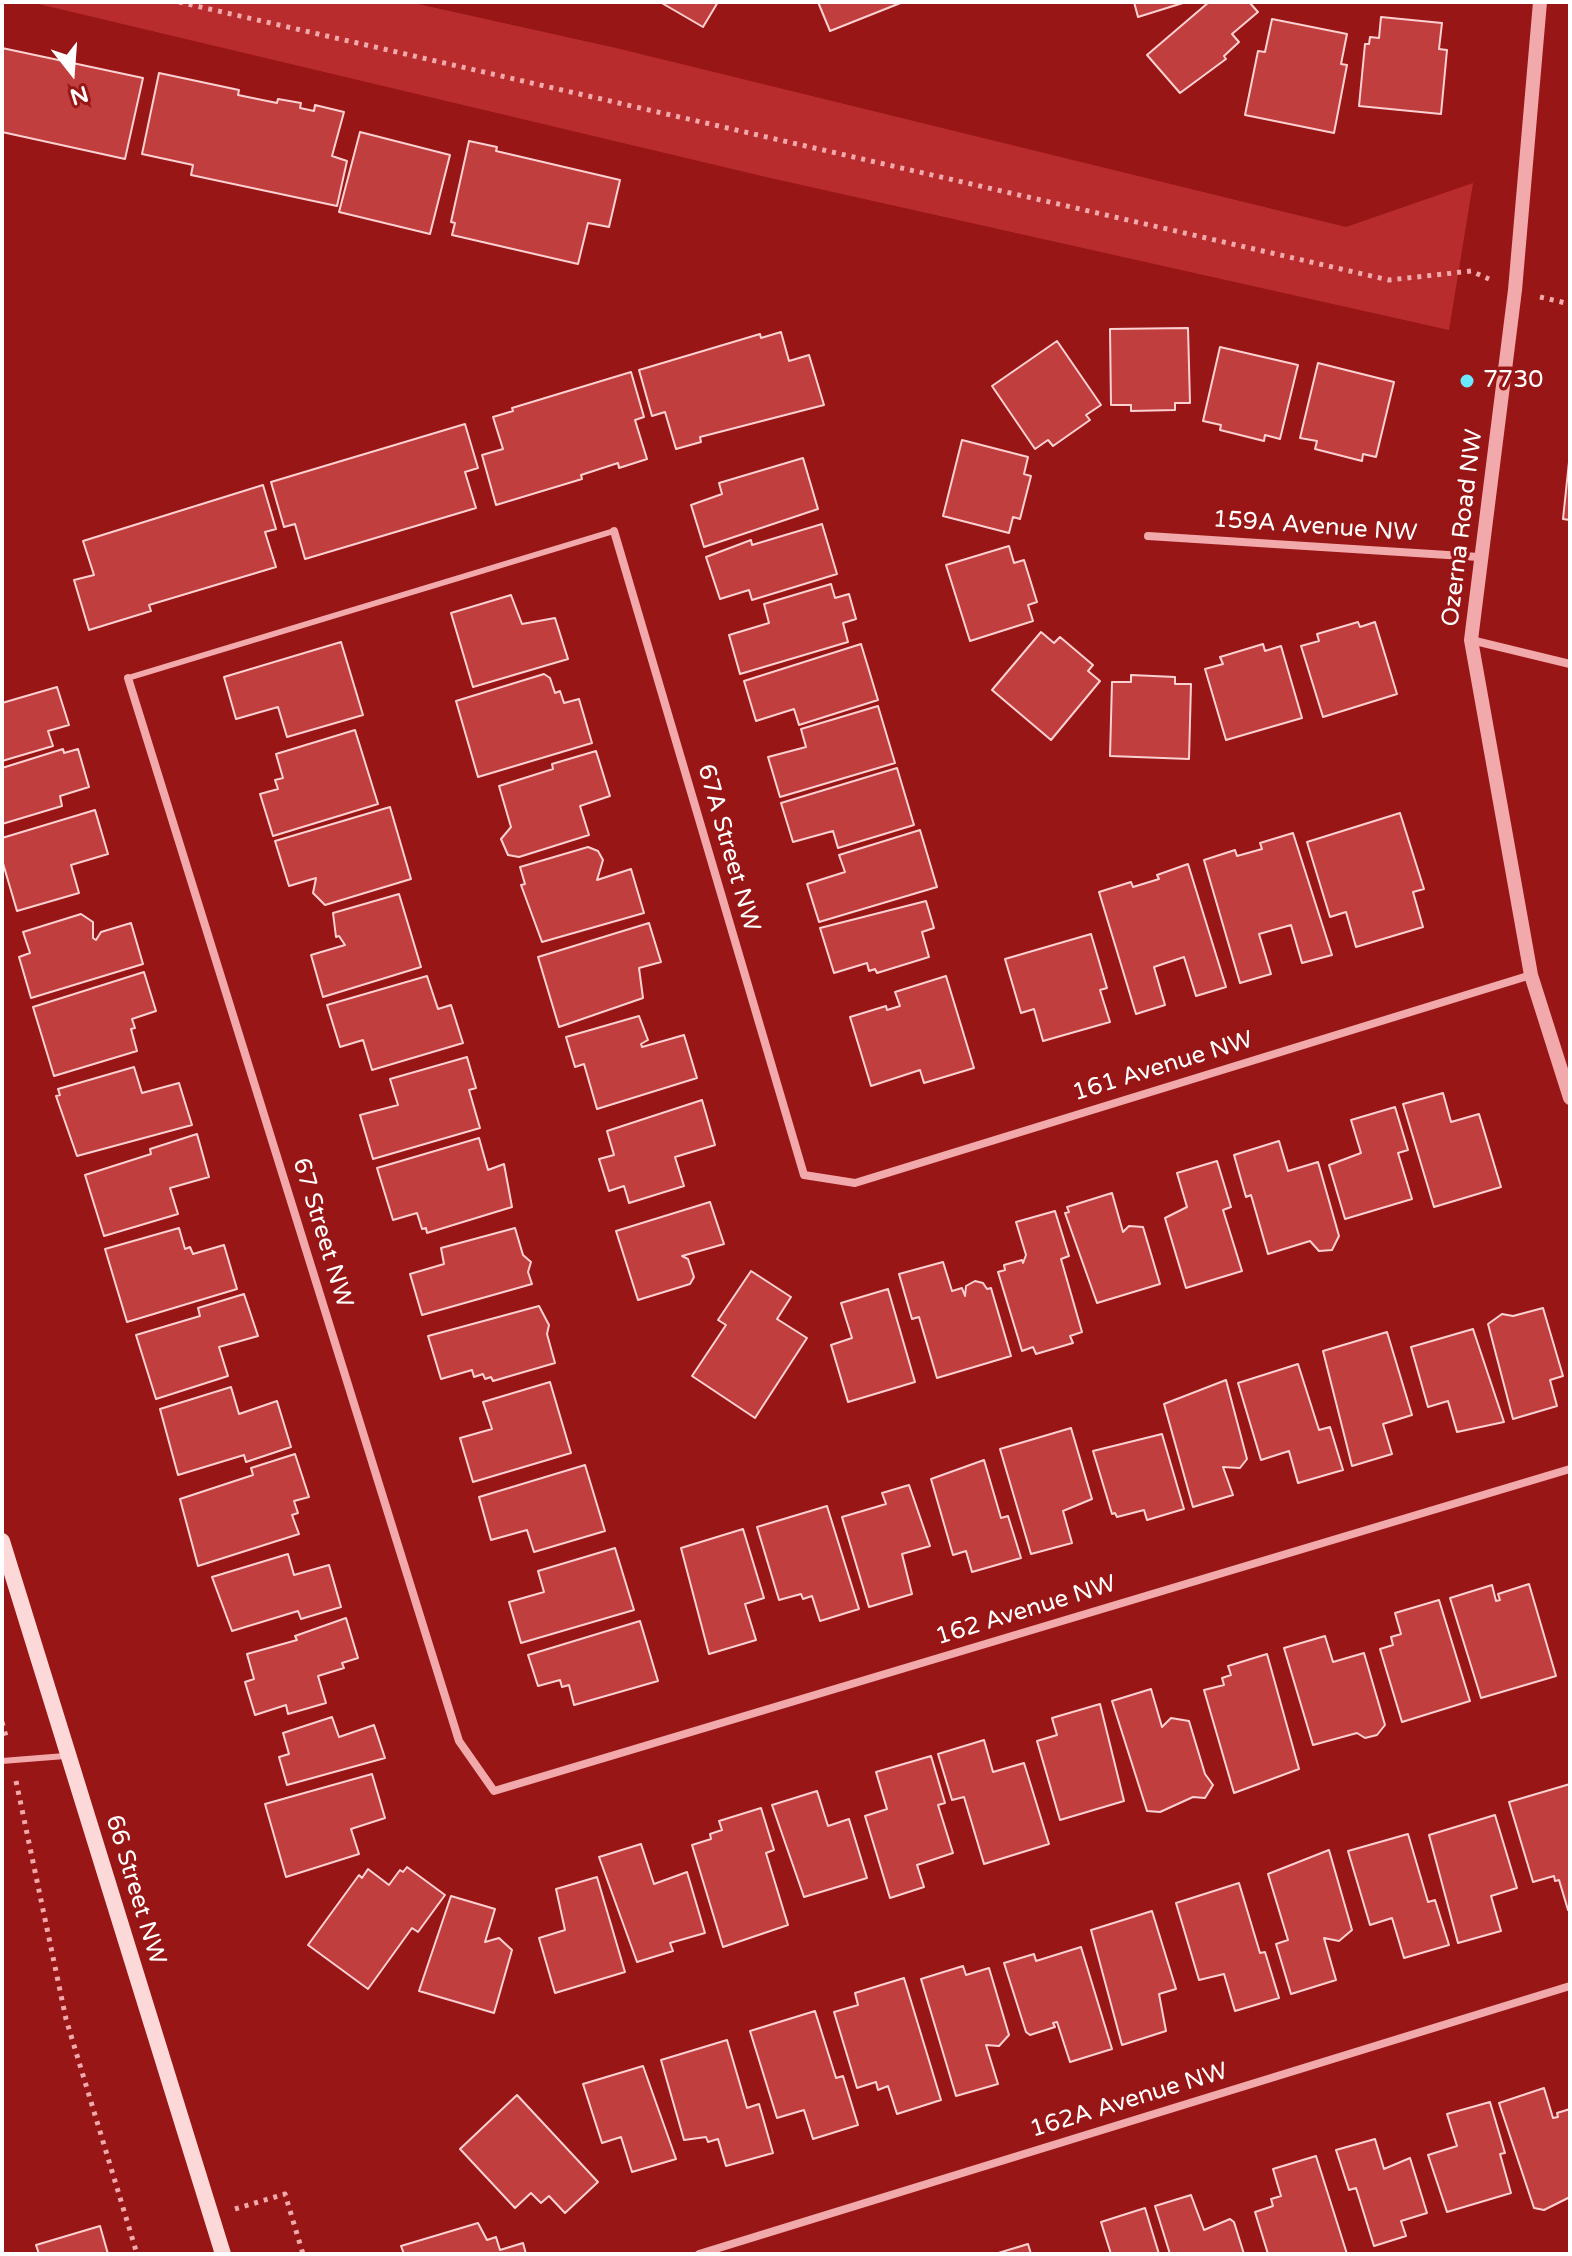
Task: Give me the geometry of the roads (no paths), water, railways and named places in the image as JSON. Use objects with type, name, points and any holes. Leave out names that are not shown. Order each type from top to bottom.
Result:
[{"type":"main road","name":"66 Street NW","points":[[2,1541],[223,2254]]},
{"type":"street","name":"Ozerna Road NW","points":[[1540,2],[1515,290],[1479,557],[1471,640],[1531,975],[1570,1098]]},
{"type":"street","name":"67A Street NW","points":[[614,531],[804,1175]]},
{"type":"street","name":"159A Avenue NW","points":[[1148,536],[1479,557]]},
{"type":"street","points":[[1471,640],[1570,664]]},
{"type":"street","name":"67 Street NW","points":[[128,678],[459,1741],[494,1791]]},
{"type":"street","name":"161 Avenue NW","points":[[804,1175],[855,1183],[1531,975]]},
{"type":"street","name":"162 Avenue NW","points":[[494,1791],[1570,1469]]},
{"type":"street","name":"162A Avenue NW","points":[[699,2254],[1570,1986]]},
{"type":"lane","points":[[128,678],[614,531]]},
{"type":"lane","points":[[2,1761],[69,1756]]},
{"type":"place","name":"7730","points":[[1467,381]]}]
